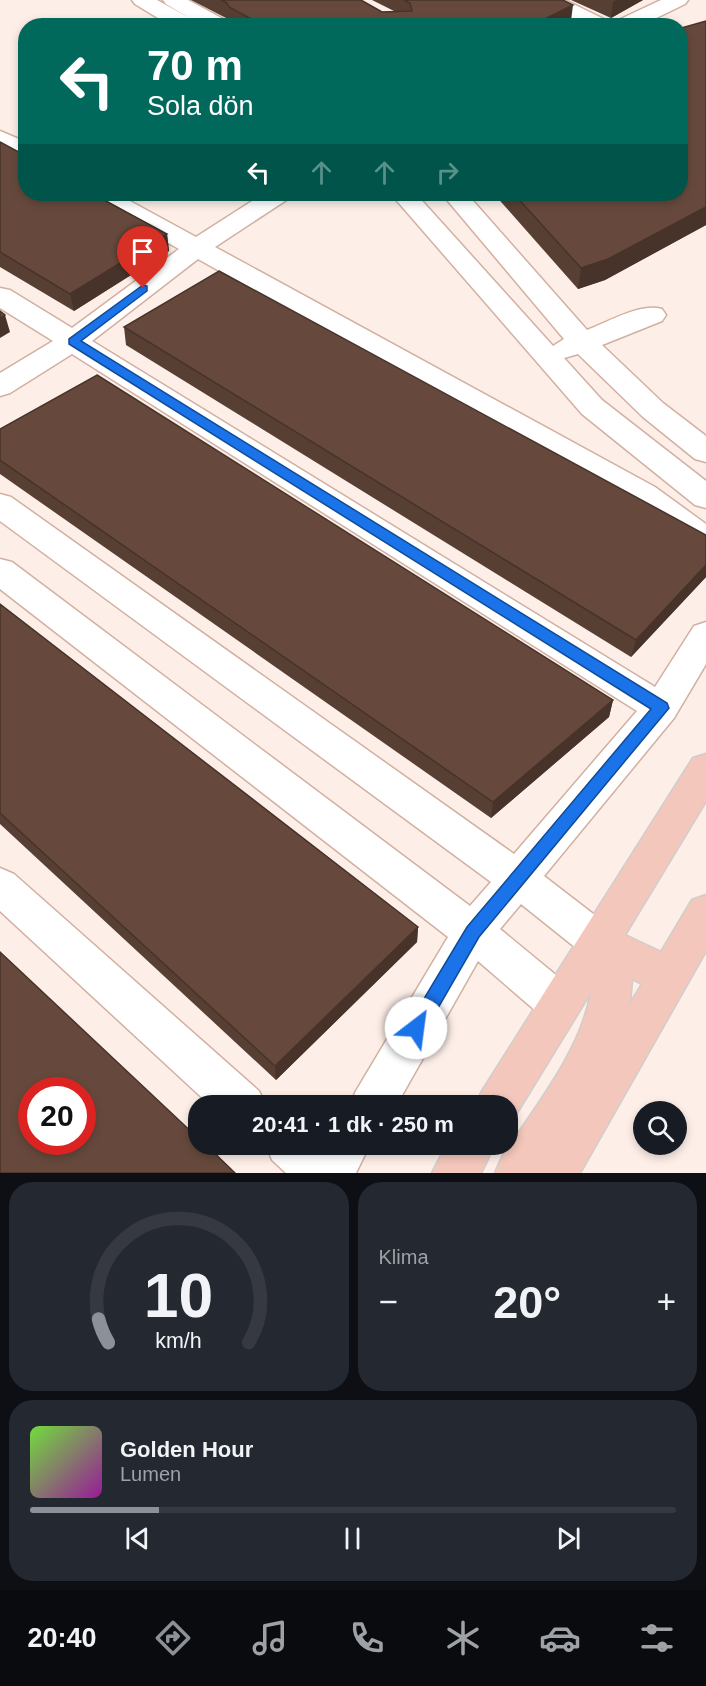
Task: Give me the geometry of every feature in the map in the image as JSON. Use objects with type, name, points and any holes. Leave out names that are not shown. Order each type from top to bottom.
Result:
[{"type":"main road","points":[[504,1095],[706,769]]},
{"type":"main road","points":[[555,1173],[706,913]]},
{"type":"main road","points":[[600,943],[670,977]]},
{"type":"main road","points":[[518,1173],[589,1056],[605,1022],[612,990],[611,967],[600,943]]},
{"type":"main road","points":[[455,1173],[466,1155]]},
{"type":"street","points":[[142,0],[173,18]]},
{"type":"street","points":[[173,0],[205,18]]},
{"type":"street","points":[[548,0],[587,18]]},
{"type":"street","points":[[639,18],[678,0]]},
{"type":"street","points":[[0,138],[18,148]]},
{"type":"street","points":[[112,201],[644,495],[706,540]]},
{"type":"street","points":[[0,387],[73,341],[196,248],[268,201]]},
{"type":"street","points":[[410,201],[592,407],[706,497]]},
{"type":"street","points":[[460,201],[583,343],[653,410],[706,452]]},
{"type":"street","points":[[0,296],[661,708]]},
{"type":"street","points":[[547,356],[652,315]]},
{"type":"street","points":[[0,505],[518,879],[600,943]]},
{"type":"street","points":[[0,571],[473,932],[559,1004]]},
{"type":"street","points":[[377,1095],[473,932],[661,708],[706,635]]},
{"type":"street","points":[[0,886],[232,1095]]},
{"type":"street","points":[[300,1155],[319,1173]]},
{"type":"street","points":[[332,1173],[342,1155]]},
{"type":"building","points":[[221,0],[361,0],[382,12],[412,11],[410,3],[404,0],[563,0],[573,5],[547,18],[249,18],[229,7]]},
{"type":"building","points":[[706,21],[706,207],[608,259],[581,268],[520,201],[688,201],[688,26]]},
{"type":"building","points":[[0,142],[18,152],[18,201],[106,201],[167,234],[70,294],[0,252]]},
{"type":"building","points":[[219,271],[706,535],[706,565],[636,640],[124,327]]},
{"type":"building","points":[[97,375],[613,700],[493,802],[0,460],[0,429]]},
{"type":"building","points":[[0,604],[418,927],[275,1066],[0,813]]},
{"type":"building","points":[[0,952],[188,1129],[188,1155],[216,1155],[235,1173],[0,1173]]},
{"type":"route","points":[[143,288],[73,341],[661,708],[473,932],[416,1028]]}]
